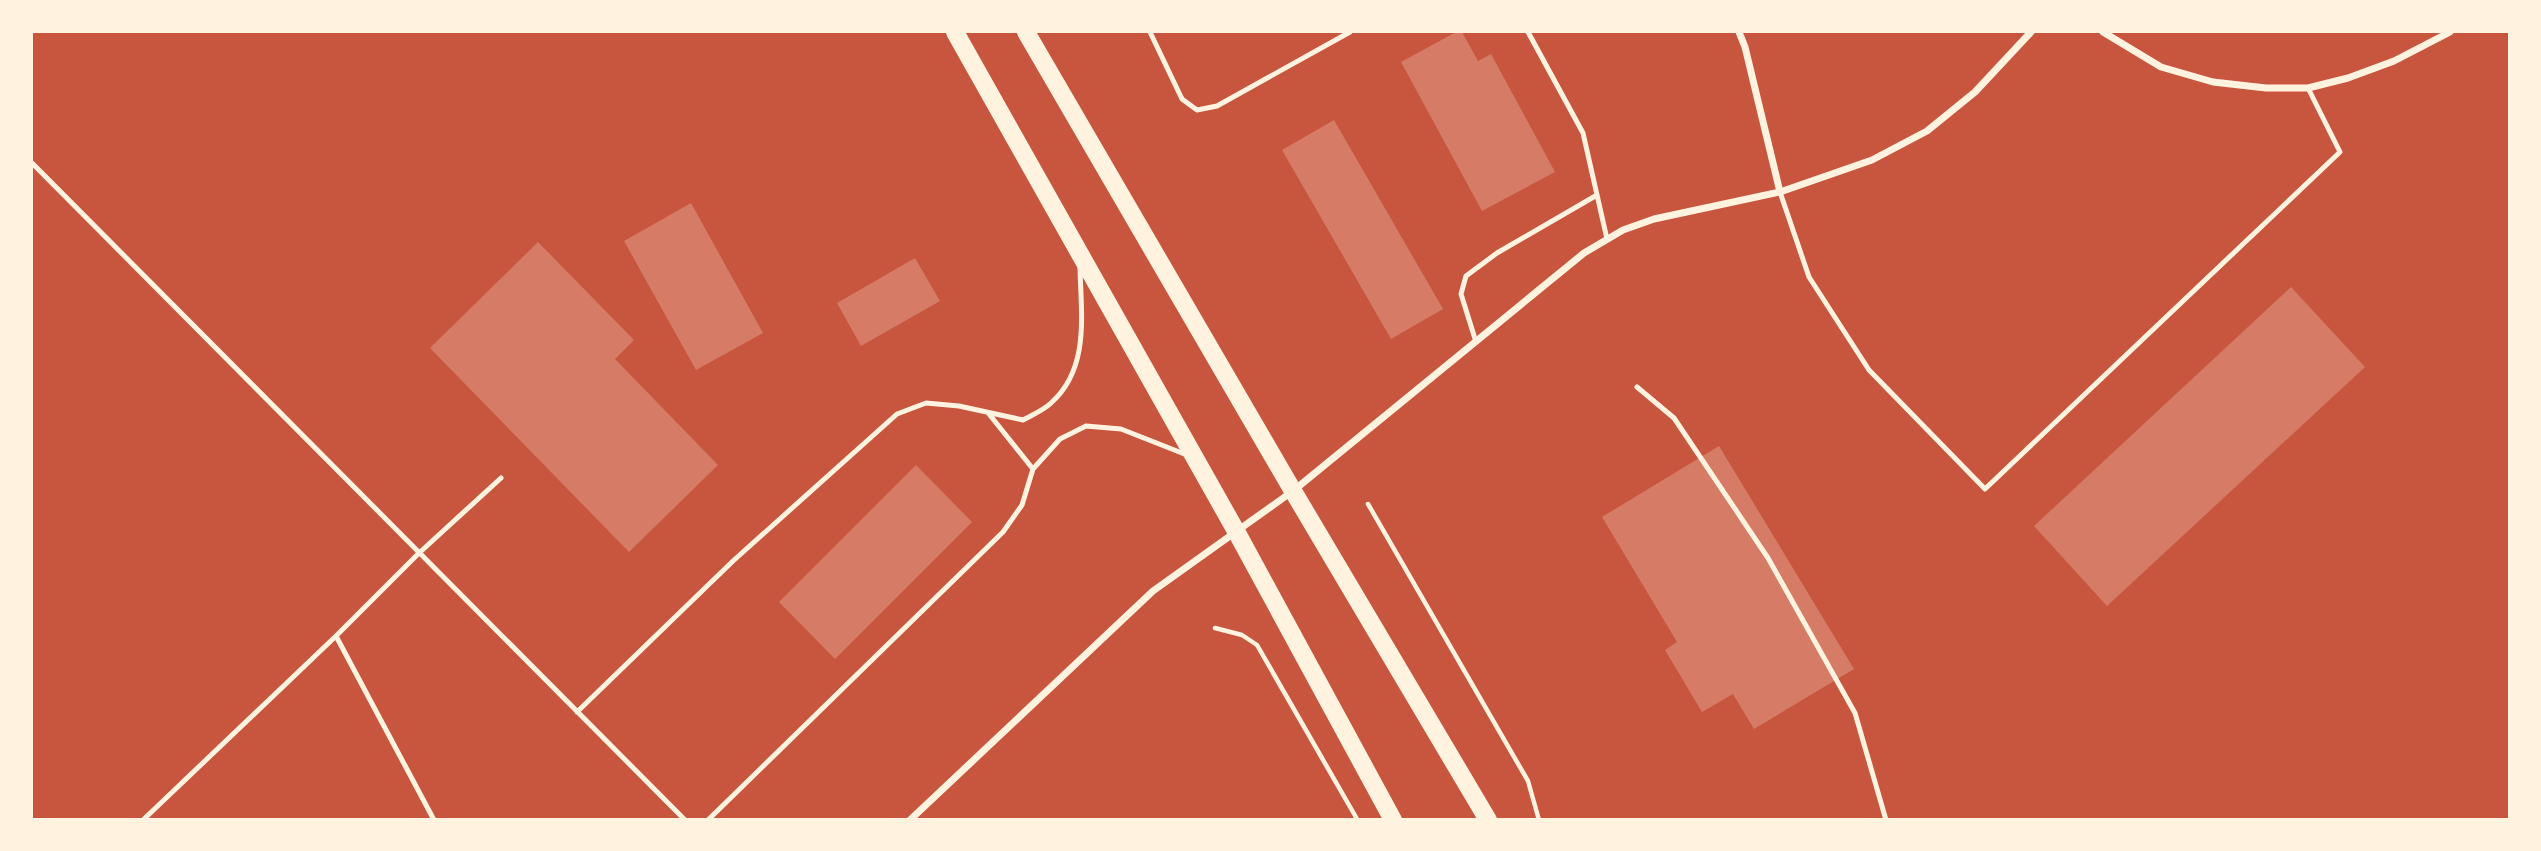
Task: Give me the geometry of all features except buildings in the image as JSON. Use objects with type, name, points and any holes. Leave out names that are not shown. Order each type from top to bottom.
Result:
[{"type":"main road","points":[[955,32],[1236,531],[1393,820]]},
{"type":"main road","points":[[1026,32],[1488,820]]},
{"type":"street","points":[[1739,32],[1780,192]]},
{"type":"street","points":[[910,820],[1153,591],[1293,491],[1584,253],[1623,230],[1654,219],[1780,192],[1872,160],[1927,131],[1975,92],[2031,32]]},
{"type":"street","points":[[2102,32],[2161,67],[2213,82],[2266,88],[2308,88],[2348,78],[2394,61],[2450,32]]},
{"type":"lane","points":[[1150,32],[1182,99],[1197,110],[1217,106],[1350,32]]},
{"type":"lane","points":[[1528,32],[1583,133],[1608,239]]},
{"type":"lane","points":[[1780,192],[1809,277],[1869,370],[1985,489],[2340,152],[2308,88]]},
{"type":"lane","points":[[32,163],[685,820]]},
{"type":"lane","points":[[1476,342],[1461,294],[1466,276],[1497,253],[1597,195]]},
{"type":"lane","points":[[577,712],[733,561],[897,414],[926,403],[959,406],[1023,421],[1051,404],[1074,376],[1081,339],[1080,254]]},
{"type":"lane","points":[[1637,387],[1674,418],[1768,558],[1855,713],[1886,820]]},
{"type":"lane","points":[[989,414],[1033,470]]},
{"type":"lane","points":[[708,820],[1003,532],[1022,505],[1033,470],[1060,439],[1086,426],[1121,429],[1193,457]]},
{"type":"lane","points":[[143,820],[418,554],[501,478]]},
{"type":"lane","points":[[336,636],[434,820]]},
{"type":"path","points":[[1368,504],[1528,781],[1539,820]]},
{"type":"path","points":[[1215,628],[1242,635],[1257,645],[1358,820]]}]
